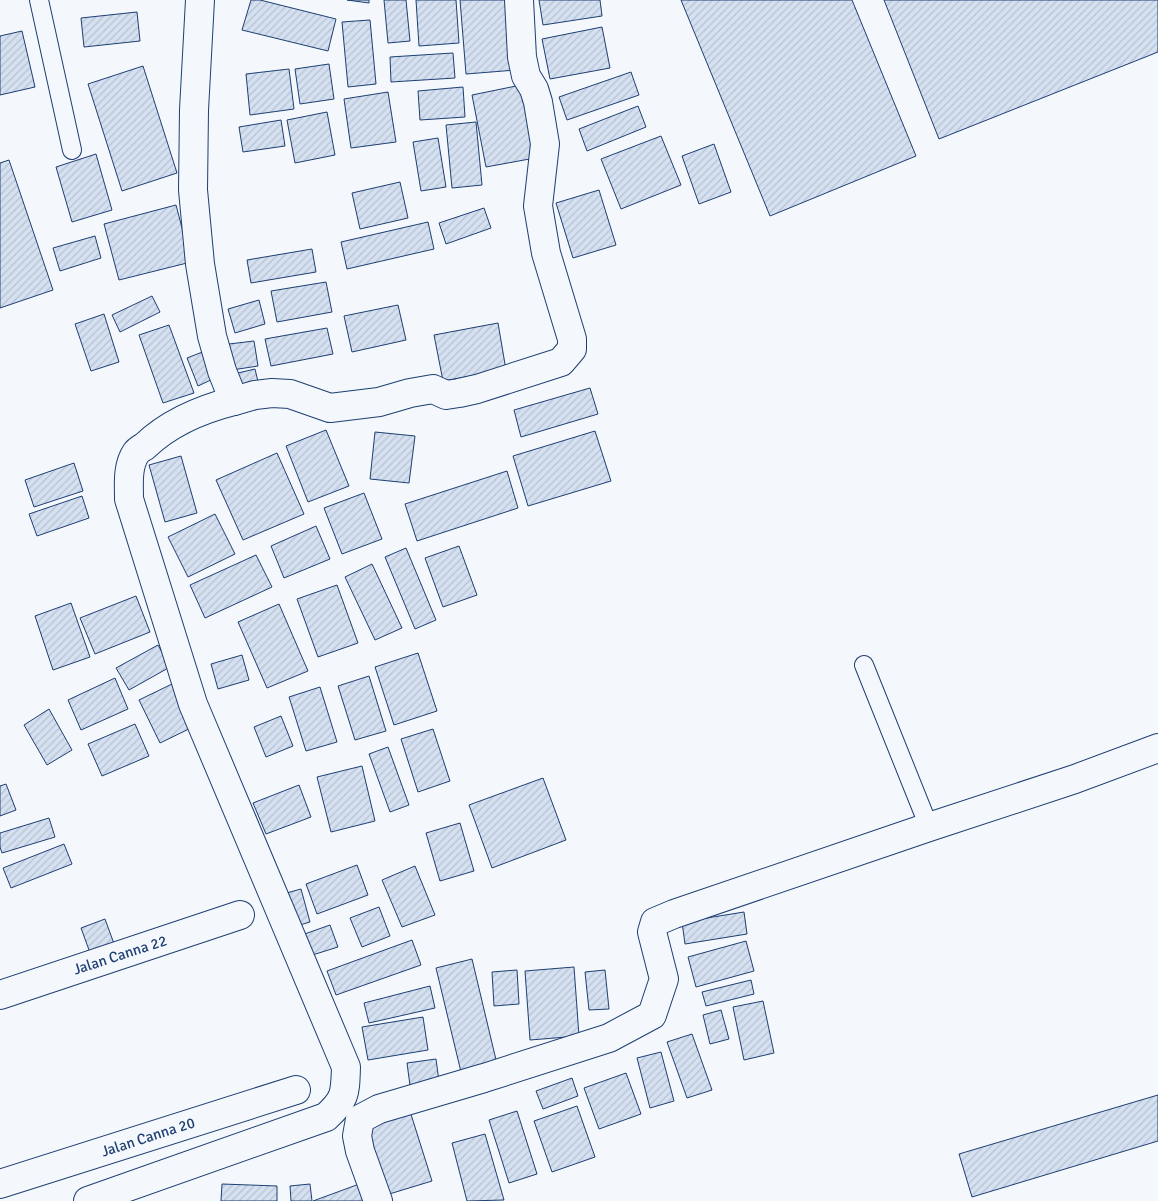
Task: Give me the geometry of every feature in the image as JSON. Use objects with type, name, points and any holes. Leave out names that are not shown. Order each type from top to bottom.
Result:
[{"type":"street","points":[[200,0],[194,110],[193,190],[200,264],[212,336],[222,371],[234,401]]},
{"type":"street","points":[[88,1201],[326,1118],[339,1106],[345,1090],[346,1067],[193,704],[129,499],[129,473],[135,454],[157,434],[190,416],[220,404],[255,395],[272,393],[290,394],[330,408],[379,402],[433,389],[446,395],[477,389],[561,362],[572,350],[572,339],[546,253],[538,206],[545,144],[538,102],[526,76],[522,57],[519,0]]},
{"type":"street","points":[[378,1201],[360,1151],[357,1136],[360,1119],[379,1109],[609,1038],[652,1015],[664,979],[652,932],[655,922],[928,827],[1075,780],[1158,748]]},
{"type":"street","name":"Jalan Canna 22","points":[[0,995],[240,915]]},
{"type":"street","name":"Jalan Canna 20","points":[[0,1184],[296,1090]]},
{"type":"lane","points":[[38,0],[72,150]]},
{"type":"lane","points":[[864,665],[928,827]]},
{"type":"building","points":[[251,0],[260,0],[336,19],[328,51],[242,30]]},
{"type":"building","points":[[347,0],[369,0],[369,3]]},
{"type":"building","points":[[384,0],[406,0],[410,41],[388,43]]},
{"type":"building","points":[[416,0],[456,0],[459,43],[419,46]]},
{"type":"building","points":[[460,0],[511,0],[516,70],[466,74]]},
{"type":"building","points":[[539,0],[600,0],[602,16],[543,25]]},
{"type":"building","points":[[681,0],[852,0],[916,156],[770,216]]},
{"type":"building","points":[[884,0],[1158,0],[1158,52],[939,139]]},
{"type":"building","points":[[137,12],[140,41],[84,47],[81,18]]},
{"type":"building","points":[[370,20],[376,84],[348,87],[342,22]]},
{"type":"building","points":[[602,27],[610,68],[550,79],[542,39]]},
{"type":"building","points":[[22,31],[35,87],[0,95],[0,36]]},
{"type":"building","points":[[453,53],[455,78],[391,82],[390,57]]},
{"type":"building","points":[[329,64],[334,99],[300,104],[295,69]]},
{"type":"building","points":[[143,66],[177,173],[122,191],[88,84]]},
{"type":"building","points":[[289,69],[294,109],[250,115],[246,74]]},
{"type":"building","points":[[631,72],[639,95],[567,120],[559,97]]},
{"type":"building","points":[[521,85],[535,158],[486,167],[472,95]]},
{"type":"building","points":[[463,87],[465,117],[420,120],[418,91]]},
{"type":"building","points":[[388,92],[396,142],[351,148],[344,99]]},
{"type":"building","points":[[638,106],[646,127],[587,151],[579,129]]},
{"type":"building","points":[[327,112],[335,155],[295,163],[287,120]]},
{"type":"building","points":[[281,120],[285,146],[243,152],[239,127]]},
{"type":"building","points":[[476,122],[482,185],[452,188],[446,125]]},
{"type":"building","points":[[661,136],[681,185],[621,209],[601,159]]},
{"type":"building","points":[[438,138],[446,187],[421,191],[413,142]]},
{"type":"building","points":[[714,144],[731,192],[699,204],[682,156]]},
{"type":"building","points":[[96,154],[112,210],[72,222],[56,167]]},
{"type":"building","points":[[9,160],[53,290],[0,308],[0,163]]},
{"type":"building","points":[[400,182],[408,218],[360,229],[352,193]]},
{"type":"building","points":[[599,190],[616,245],[573,258],[556,203]]},
{"type":"building","points":[[176,205],[191,262],[119,280],[104,224]]},
{"type":"building","points":[[484,208],[491,228],[446,244],[439,223]]},
{"type":"building","points":[[428,222],[434,249],[347,269],[341,242]]},
{"type":"building","points":[[95,236],[101,258],[60,271],[53,248]]},
{"type":"building","points":[[312,249],[316,272],[251,283],[247,260]]},
{"type":"building","points":[[326,282],[332,312],[277,322],[271,291]]},
{"type":"building","points":[[152,296],[160,312],[120,332],[112,315]]},
{"type":"building","points":[[259,300],[265,324],[235,333],[228,309]]},
{"type":"building","points":[[398,305],[406,340],[352,352],[344,316]]},
{"type":"building","points":[[104,314],[119,362],[91,371],[75,324]]},
{"type":"building","points":[[498,323],[506,370],[443,381],[434,335]]},
{"type":"building","points":[[169,325],[194,393],[163,403],[139,335]]},
{"type":"building","points":[[327,328],[333,354],[271,366],[265,339]]},
{"type":"building","points":[[254,341],[258,366],[232,370],[229,344]]},
{"type":"building","points":[[205,351],[215,378],[198,386],[187,358]]},
{"type":"building","points":[[255,369],[259,386],[243,390],[238,373]]},
{"type":"building","points":[[590,388],[598,414],[521,437],[514,410]]},
{"type":"building","points":[[326,430],[349,486],[308,502],[286,446]]},
{"type":"building","points":[[595,431],[611,481],[528,506],[513,456]]},
{"type":"building","points":[[375,432],[415,436],[409,483],[370,479]]},
{"type":"building","points":[[277,453],[304,514],[243,540],[216,480]]},
{"type":"building","points":[[181,456],[197,513],[165,522],[149,465]]},
{"type":"building","points":[[74,463],[83,491],[34,507],[25,480]]},
{"type":"building","points":[[507,471],[518,508],[417,541],[405,504]]},
{"type":"building","points":[[364,493],[382,539],[342,554],[324,508]]},
{"type":"building","points":[[82,496],[89,518],[37,536],[29,514]]},
{"type":"building","points":[[215,514],[235,554],[188,577],[168,537]]},
{"type":"building","points":[[316,526],[330,559],[284,578],[271,546]]},
{"type":"building","points":[[459,546],[477,595],[443,607],[425,558]]},
{"type":"building","points":[[406,548],[436,620],[415,629],[385,557]]},
{"type":"building","points":[[256,555],[272,587],[205,618],[190,585]]},
{"type":"building","points":[[372,564],[402,628],[375,640],[345,577]]},
{"type":"building","points":[[337,585],[358,643],[318,657],[297,599]]},
{"type":"building","points":[[136,596],[150,632],[95,654],[80,618]]},
{"type":"building","points":[[71,603],[90,657],[53,670],[35,616]]},
{"type":"building","points":[[279,604],[308,671],[267,688],[238,622]]},
{"type":"building","points":[[158,645],[170,667],[129,690],[116,668]]},
{"type":"building","points":[[418,653],[437,711],[394,725],[375,667]]},
{"type":"building","points":[[242,655],[249,680],[218,689],[211,664]]},
{"type":"building","points":[[369,676],[386,731],[355,740],[338,686]]},
{"type":"building","points":[[115,678],[128,709],[81,730],[68,700]]},
{"type":"building","points":[[172,684],[193,727],[160,743],[139,700]]},
{"type":"building","points":[[320,687],[337,742],[306,751],[289,697]]},
{"type":"building","points":[[49,709],[72,750],[47,765],[24,725]]},
{"type":"building","points":[[281,716],[293,746],[266,757],[254,727]]},
{"type":"building","points":[[135,724],[149,756],[102,776],[88,744]]},
{"type":"building","points":[[433,729],[450,781],[418,792],[401,739]]},
{"type":"building","points":[[388,747],[409,805],[390,812],[369,754]]},
{"type":"building","points":[[362,766],[375,821],[331,832],[317,777]]},
{"type":"building","points":[[543,778],[566,840],[492,868],[469,805]]},
{"type":"building","points":[[6,784],[16,810],[0,816],[0,786]]},
{"type":"building","points":[[299,785],[311,817],[266,834],[253,803]]},
{"type":"building","points":[[49,818],[55,837],[2,853],[0,833]]},
{"type":"building","points":[[460,823],[474,871],[440,881],[426,833]]},
{"type":"building","points":[[64,844],[72,864],[11,888],[3,868]]},
{"type":"building","points":[[357,865],[368,895],[317,914],[306,884]]},
{"type":"building","points":[[415,866],[435,915],[402,927],[382,880]]},
{"type":"building","points":[[301,889],[310,922],[293,927],[283,894]]},
{"type":"building","points":[[379,907],[390,936],[362,947],[350,918]]},
{"type":"building","points":[[744,912],[747,934],[685,944],[682,922]]},
{"type":"building","points":[[105,919],[117,952],[93,961],[81,928]]},
{"type":"building","points":[[330,925],[338,947],[306,957],[299,936]]},
{"type":"building","points":[[412,940],[421,965],[336,995],[327,971]]},
{"type":"building","points":[[746,941],[754,971],[696,987],[688,957]]},
{"type":"building","points":[[472,959],[497,1064],[461,1072],[436,968]]},
{"type":"building","points":[[574,967],[579,1036],[530,1040],[525,971]]},
{"type":"building","points":[[517,970],[519,1004],[494,1006],[492,972]]},
{"type":"building","points":[[605,970],[609,1009],[589,1010],[585,972]]},
{"type":"building","points":[[751,980],[754,994],[706,1006],[702,992]]},
{"type":"building","points":[[430,986],[435,1008],[369,1023],[364,1003]]},
{"type":"building","points":[[763,1001],[774,1053],[744,1060],[733,1007]]},
{"type":"building","points":[[721,1010],[729,1039],[710,1044],[703,1015]]},
{"type":"building","points":[[423,1017],[428,1050],[368,1060],[362,1027]]},
{"type":"building","points":[[692,1034],[712,1090],[687,1098],[667,1042]]},
{"type":"building","points":[[661,1052],[674,1101],[650,1108],[637,1058]]},
{"type":"building","points":[[436,1059],[440,1089],[411,1093],[407,1063]]},
{"type":"building","points":[[626,1073],[641,1114],[599,1129],[584,1088]]},
{"type":"building","points":[[572,1078],[578,1096],[543,1109],[536,1091]]},
{"type":"building","points":[[1158,1095],[1158,1141],[972,1197],[959,1154]]},
{"type":"building","points":[[577,1106],[595,1157],[552,1172],[534,1121]]},
{"type":"building","points":[[409,1108],[432,1181],[386,1195],[364,1123]]},
{"type":"building","points":[[517,1111],[537,1174],[509,1183],[489,1120]]},
{"type":"building","points":[[485,1134],[504,1200],[467,1201],[452,1143]]},
{"type":"building","points":[[362,1183],[369,1201],[313,1201]]},
{"type":"building","points":[[222,1184],[277,1186],[277,1201],[221,1201]]},
{"type":"building","points":[[310,1184],[312,1201],[291,1201],[290,1186]]}]
